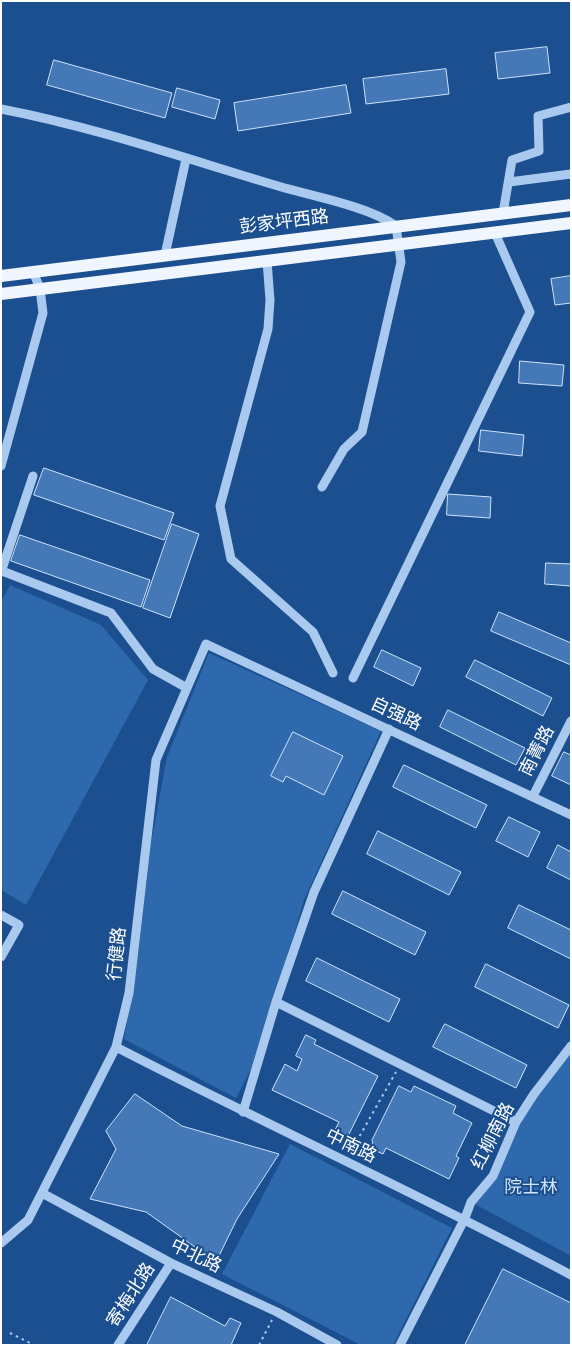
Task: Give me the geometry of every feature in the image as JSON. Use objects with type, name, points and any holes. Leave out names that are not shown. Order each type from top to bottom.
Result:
[{"type":"main road","name":"彭家坪西路","points":[[1,276],[571,205]]},
{"type":"main road","name":"彭家坪西路","points":[[1,294],[571,223]]},
{"type":"street","points":[[503,213],[512,160],[539,152],[538,116],[571,107]]},
{"type":"street","points":[[1,109],[186,159],[384,217],[396,226],[401,262],[362,432],[344,449],[322,487]]},
{"type":"street","points":[[166,255],[186,159]]},
{"type":"street","points":[[509,182],[571,174]]},
{"type":"street","points":[[354,678],[530,312],[495,233]]},
{"type":"street","points":[[267,261],[270,300],[268,329],[220,506],[231,560],[313,632],[333,673]]},
{"type":"street","points":[[1,466],[42,313],[40,289],[33,272]]},
{"type":"street","points":[[33,476],[2,572],[111,613],[153,669],[187,688]]},
{"type":"street","name":"行健路","points":[[1,1243],[28,1220],[116,1047],[129,993],[156,760],[206,644]]},
{"type":"street","name":"自强路","points":[[206,644],[571,815]]},
{"type":"street","name":"南菁路","points":[[533,796],[571,720]]},
{"type":"street","points":[[243,1112],[276,1002],[314,892],[389,729]]},
{"type":"street","points":[[1,915],[18,925],[3,950]]},
{"type":"street","points":[[276,1002],[516,1122]]},
{"type":"street","name":"红柳南路","points":[[400,1345],[465,1218],[471,1202],[493,1176],[516,1122],[534,1094],[571,1046]]},
{"type":"street","name":"中南路","points":[[116,1047],[243,1112],[465,1218],[571,1275]]},
{"type":"street","name":"中北路","points":[[42,1193],[171,1263],[277,1312],[337,1345]]},
{"type":"street","name":"寄梅北路","points":[[118,1345],[171,1263]]},
{"type":"path","points":[[346,1161],[401,1063]]},
{"type":"path","points":[[260,1345],[277,1312]]},
{"type":"path","points":[[10,1333],[34,1345]]},
{"type":"green space","points":[[10,585],[101,625],[148,680],[26,905],[1,890],[1,602]]},
{"type":"green space","points":[[209,653],[381,731],[304,900],[260,1052],[236,1098],[124,1039],[138,956],[151,844],[167,757]]},
{"type":"green space","name":"院士林","points":[[571,1046],[571,1256],[471,1202],[493,1177],[516,1122]]},
{"type":"green space","points":[[290,1144],[452,1228],[393,1345],[361,1345],[222,1274]]},
{"type":"building","points":[[547,47],[550,73],[498,79],[495,53]]},
{"type":"building","points":[[54,60],[172,93],[165,118],[47,85]]},
{"type":"building","points":[[446,69],[449,94],[366,104],[363,79]]},
{"type":"building","points":[[346,85],[351,113],[238,131],[234,103]]},
{"type":"building","points":[[177,88],[220,100],[215,119],[172,107]]},
{"type":"building","points":[[571,276],[571,303],[555,305],[551,279]]},
{"type":"building","points":[[520,361],[564,365],[562,386],[519,383]]},
{"type":"building","points":[[481,430],[524,435],[522,456],[479,451]]},
{"type":"building","points":[[44,468],[174,513],[164,540],[34,495]]},
{"type":"building","points":[[448,494],[491,497],[490,518],[447,515]]},
{"type":"building","points":[[172,524],[199,534],[170,618],[143,608]]},
{"type":"building","points":[[20,535],[150,580],[141,607],[11,561]]},
{"type":"building","points":[[546,563],[571,564],[571,586],[545,584]]},
{"type":"building","points":[[499,612],[571,643],[571,665],[491,631]]},
{"type":"building","points":[[382,650],[421,668],[413,686],[374,667]]},
{"type":"building","points":[[475,660],[552,698],[543,716],[466,677]]},
{"type":"building","points":[[448,710],[525,748],[516,765],[440,727]]},
{"type":"building","points":[[293,732],[343,756],[324,795],[286,776],[283,782],[271,776]]},
{"type":"building","points":[[564,752],[571,755],[571,785],[552,776]]},
{"type":"building","points":[[404,765],[487,805],[476,828],[393,787]]},
{"type":"building","points":[[509,817],[540,832],[528,857],[496,841]]},
{"type":"building","points":[[378,831],[461,872],[449,895],[367,854]]},
{"type":"building","points":[[558,845],[571,852],[571,880],[547,868]]},
{"type":"building","points":[[343,891],[426,932],[415,955],[332,914]]},
{"type":"building","points":[[519,905],[571,930],[571,959],[508,928]]},
{"type":"building","points":[[317,958],[400,999],[389,1022],[306,981]]},
{"type":"building","points":[[486,964],[569,1005],[558,1028],[475,987]]},
{"type":"building","points":[[445,1024],[527,1065],[516,1088],[433,1047]]},
{"type":"building","points":[[306,1035],[316,1040],[314,1044],[378,1076],[348,1136],[335,1130],[339,1122],[272,1090],[285,1064],[297,1071],[302,1059],[296,1056]]},
{"type":"building","points":[[399,1086],[411,1092],[414,1086],[456,1106],[453,1113],[472,1123],[456,1156],[459,1158],[449,1179],[386,1148],[383,1154],[370,1148]]},
{"type":"building","points":[[135,1094],[182,1126],[279,1154],[237,1219],[216,1262],[146,1212],[90,1199],[116,1149],[106,1131]]},
{"type":"building","points":[[503,1269],[571,1303],[571,1345],[465,1345]]},
{"type":"building","points":[[171,1297],[225,1326],[230,1318],[241,1323],[231,1345],[147,1345]]}]
